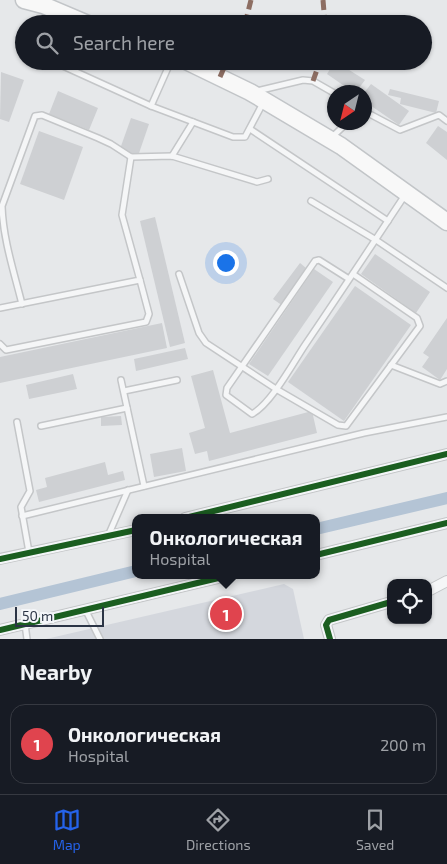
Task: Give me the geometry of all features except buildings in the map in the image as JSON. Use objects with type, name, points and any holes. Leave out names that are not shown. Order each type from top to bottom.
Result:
[{"type":"main road","points":[[24,0],[43,5],[64,15]]},
{"type":"main road","points":[[205,70],[250,92],[341,146],[447,222]]},
{"type":"street","points":[[201,514],[447,454]]},
{"type":"street","points":[[320,553],[447,523]]},
{"type":"street","points":[[0,559],[132,531]]},
{"type":"street","points":[[0,630],[214,579]]},
{"type":"street","points":[[432,589],[447,581]]},
{"type":"street","points":[[330,639],[326,625],[329,620],[387,603]]},
{"type":"lane","points":[[72,70],[152,106],[233,137],[245,137],[264,101]]},
{"type":"lane","points":[[152,106],[167,70]]},
{"type":"lane","points":[[250,92],[303,80],[313,81],[327,89]]},
{"type":"lane","points":[[22,304],[6,242],[2,221],[2,206],[35,116],[42,115],[112,144],[131,158],[172,156],[257,182],[268,179]]},
{"type":"lane","points":[[372,115],[400,130],[439,115],[447,121]]},
{"type":"lane","points":[[172,156],[193,122]]},
{"type":"lane","points":[[250,129],[388,221]]},
{"type":"lane","points":[[329,140],[340,130]]},
{"type":"lane","points":[[0,344],[6,350],[146,322],[149,314],[122,215],[131,158]]},
{"type":"lane","points":[[349,279],[319,260],[314,261],[227,388],[226,395],[252,414],[260,410],[276,388],[407,193]]},
{"type":"lane","points":[[311,201],[376,240],[447,288]]},
{"type":"lane","points":[[179,274],[199,333],[206,343],[338,425],[346,426],[420,326],[417,318],[353,274]]},
{"type":"lane","points":[[0,308],[140,280]]},
{"type":"lane","points":[[391,365],[440,384],[447,381]]},
{"type":"lane","points":[[122,380],[144,486]]},
{"type":"lane","points":[[124,392],[178,380]]},
{"type":"lane","points":[[41,426],[127,408]]},
{"type":"lane","points":[[22,516],[364,433],[447,417]]},
{"type":"lane","points":[[17,422],[30,491],[21,507],[29,552]]},
{"type":"lane","points":[[108,536],[128,490]]},
{"type":"lane","points":[[86,610],[100,639]]},
{"type":"lane","points":[[25,624],[27,639]]},
{"type":"shaded area","points":[[284,584],[293,589],[304,639],[46,639]]},
{"type":"waterway","points":[[320,528],[447,498]]},
{"type":"waterway","points":[[0,604],[132,572]]},
{"type":"marked path","points":[[247,15],[251,0]]},
{"type":"marked path","points":[[323,0],[324,15]]},
{"type":"marked path","points":[[220,77],[223,70]]},
{"type":"marked path","points":[[313,81],[317,70]]},
{"type":"cycle path","points":[[201,514],[447,454]]},
{"type":"cycle path","points":[[320,554],[447,523]]},
{"type":"cycle path","points":[[0,559],[132,531]]},
{"type":"cycle path","points":[[0,630],[214,579]]},
{"type":"cycle path","points":[[330,639],[326,625],[329,620],[387,603]]},
{"type":"place","name":"Онкологическая","points":[[226,614]]}]
